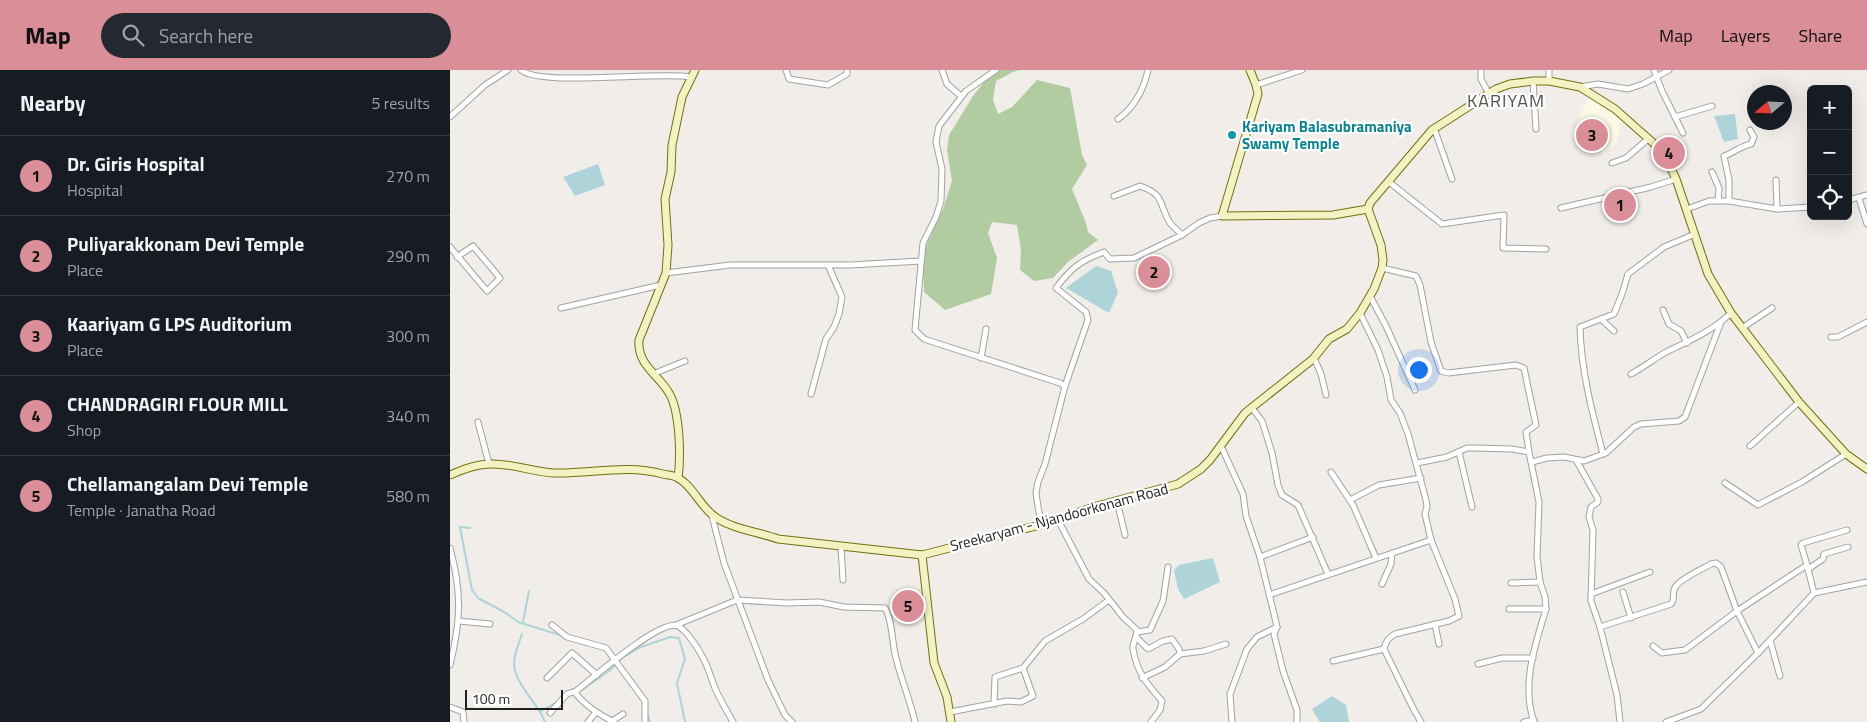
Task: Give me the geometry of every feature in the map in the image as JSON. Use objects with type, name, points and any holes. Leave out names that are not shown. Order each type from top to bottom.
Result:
[{"type":"main road","points":[[450,475],[468,467],[489,464],[520,466],[553,473],[627,469],[642,470],[678,478],[680,458],[674,408],[670,394],[644,362],[639,340],[666,274],[668,245],[665,199],[671,172],[672,145],[682,97],[695,70]]},
{"type":"main road","points":[[1250,70],[1258,94],[1222,216],[1333,214],[1368,209],[1377,194],[1434,128],[1496,89],[1510,84],[1533,81],[1549,81],[1580,87],[1615,110],[1664,155],[1676,179],[1708,274],[1731,313],[1799,402],[1846,454],[1867,469]]},
{"type":"main road","name":"Sreekaryam - Njandoorkonam Road","points":[[678,478],[700,500],[712,516],[726,524],[760,532],[778,539],[922,555],[1044,524],[1097,506],[1178,484],[1202,469],[1222,446],[1245,413],[1314,358],[1329,339],[1347,329],[1360,313],[1370,296],[1382,268],[1381,245],[1368,209]]},
{"type":"main road","points":[[922,555],[934,663],[947,697],[951,722]]},
{"type":"street","points":[[450,117],[485,85],[508,70]]},
{"type":"street","points":[[521,70],[530,75],[546,77],[676,74],[690,77]]},
{"type":"street","points":[[583,77],[584,70]]},
{"type":"street","points":[[786,70],[789,79],[828,85],[847,74],[847,70]]},
{"type":"street","points":[[942,70],[947,84],[961,96]]},
{"type":"street","points":[[996,70],[961,96],[938,126],[936,142],[942,169],[941,201],[936,217],[923,243],[915,330],[924,339],[1060,383],[1064,386]]},
{"type":"street","points":[[1118,119],[1134,104],[1144,84],[1148,70]]},
{"type":"street","points":[[1256,85],[1302,70]]},
{"type":"street","points":[[1481,70],[1482,79],[1488,94]]},
{"type":"street","points":[[1548,70],[1549,81]]},
{"type":"street","points":[[1654,70],[1683,133]]},
{"type":"street","points":[[1580,87],[1598,84],[1628,89],[1669,70]]},
{"type":"street","points":[[1533,81],[1536,129]]},
{"type":"street","points":[[1675,117],[1712,106]]},
{"type":"street","points":[[1434,128],[1452,179]]},
{"type":"street","points":[[1729,201],[1729,180],[1724,156],[1736,152],[1741,146],[1751,144],[1754,137],[1750,130]]},
{"type":"street","points":[[1612,163],[1626,158],[1648,139]]},
{"type":"street","points":[[1712,172],[1719,188],[1718,201]]},
{"type":"street","points":[[1561,208],[1651,187],[1676,179]]},
{"type":"street","points":[[1776,180],[1777,209]]},
{"type":"street","points":[[1388,182],[1442,224],[1504,215],[1503,248],[1546,249]]},
{"type":"street","points":[[1114,196],[1140,186],[1152,190],[1162,202],[1171,224],[1182,235]]},
{"type":"street","points":[[1852,199],[1867,195]]},
{"type":"street","points":[[1858,198],[1867,224]]},
{"type":"street","points":[[1687,209],[1709,201],[1729,201],[1777,209],[1807,207]]},
{"type":"street","points":[[1044,524],[1039,513],[1037,500],[1038,482],[1045,464],[1064,386],[1088,320],[1086,312],[1056,288],[1068,272],[1085,259],[1104,252],[1110,260],[1134,258],[1182,235],[1199,223],[1210,218],[1222,216]]},
{"type":"street","points":[[1603,454],[1586,382],[1580,342],[1580,327],[1614,314],[1628,274],[1664,247],[1695,234]]},
{"type":"street","points":[[450,247],[457,257],[486,291],[500,278],[473,246],[457,257]]},
{"type":"street","points":[[666,274],[730,265],[828,265],[921,261]]},
{"type":"street","points":[[811,394],[826,339],[839,314],[842,297],[828,265]]},
{"type":"street","points":[[1382,268],[1414,275],[1418,279],[1431,342],[1441,371],[1448,373],[1516,365],[1524,368],[1536,425],[1526,432],[1539,502],[1537,544],[1540,582],[1545,597],[1546,609],[1537,639],[1528,690],[1529,708],[1534,721],[1524,722]]},
{"type":"street","points":[[561,308],[661,285]]},
{"type":"street","points":[[1370,296],[1415,390]]},
{"type":"street","points":[[1742,328],[1772,308]]},
{"type":"street","points":[[1663,310],[1669,324],[1681,331],[1687,343]]},
{"type":"street","points":[[1360,313],[1378,350],[1387,377],[1391,400],[1400,413],[1417,463],[1426,500],[1425,514],[1431,540],[1455,599],[1459,616],[1456,619],[1388,637],[1384,649],[1421,722]]},
{"type":"street","points":[[1631,374],[1722,322],[1731,313]]},
{"type":"street","points":[[1601,319],[1614,331]]},
{"type":"street","points":[[1532,462],[1547,458],[1564,457],[1584,460],[1603,454],[1615,446],[1634,427],[1641,424],[1679,421],[1685,417],[1722,322]]},
{"type":"street","points":[[1831,337],[1838,337],[1867,322]]},
{"type":"street","points":[[981,358],[986,329]]},
{"type":"street","points":[[1314,358],[1321,374],[1326,395]]},
{"type":"street","points":[[653,374],[685,361]]},
{"type":"street","points":[[1750,446],[1799,402]]},
{"type":"street","points":[[1252,408],[1262,422],[1282,495],[1298,505],[1328,574]]},
{"type":"street","points":[[478,422],[489,464]]},
{"type":"street","points":[[1222,446],[1243,494],[1246,516],[1260,557],[1269,595],[1276,627],[1274,634],[1283,672],[1297,710],[1297,722]]},
{"type":"street","points":[[1417,463],[1447,457],[1467,448],[1512,448],[1529,452]]},
{"type":"street","points":[[1459,452],[1472,507]]},
{"type":"street","points":[[1725,483],[1758,505],[1802,482],[1846,454]]},
{"type":"street","points":[[1576,460],[1598,499],[1598,502],[1591,506],[1589,517],[1593,530],[1592,607],[1600,627],[1617,695],[1620,722]]},
{"type":"street","points":[[1331,472],[1350,500],[1376,558]]},
{"type":"street","points":[[1350,500],[1379,485],[1421,478]]},
{"type":"street","points":[[1117,501],[1125,536]]},
{"type":"street","points":[[712,516],[724,563],[768,680],[785,715],[792,722]]},
{"type":"street","points":[[1058,520],[1089,579],[1109,600],[1145,648],[1148,649],[1163,641],[1172,639],[1179,648],[1180,654]]},
{"type":"street","points":[[1814,593],[1801,545],[1803,542],[1847,530]]},
{"type":"street","points":[[1260,557],[1313,537]]},
{"type":"street","points":[[1269,595],[1431,540]]},
{"type":"street","points":[[841,547],[843,580]]},
{"type":"street","points":[[1653,646],[1662,653],[1685,650],[1737,610],[1823,559],[1824,554],[1848,547]]},
{"type":"street","points":[[450,548],[456,568],[460,599],[457,636],[450,665]]},
{"type":"street","points":[[1382,584],[1391,564],[1392,553]]},
{"type":"street","points":[[1600,627],[1671,604],[1674,601],[1674,591],[1677,584],[1716,563],[1721,567],[1737,610],[1758,653]]},
{"type":"street","points":[[1151,722],[1160,710],[1162,701],[1142,678],[1133,645],[1137,635],[1150,630],[1164,602],[1168,568]]},
{"type":"street","points":[[1591,594],[1650,572]]},
{"type":"street","points":[[1511,583],[1540,582]]},
{"type":"street","points":[[1666,722],[1701,709],[1758,653],[1814,593],[1867,582]]},
{"type":"street","points":[[1623,592],[1631,618]]},
{"type":"street","points":[[550,713],[567,694],[576,691],[637,643],[666,626],[676,625],[737,600],[787,603],[819,602],[844,607],[885,608],[889,614],[890,631],[900,676],[915,722]]},
{"type":"street","points":[[994,704],[995,677],[1024,668],[1045,641],[1083,619],[1109,600]]},
{"type":"street","points":[[1509,609],[1546,609]]},
{"type":"street","points":[[459,621],[490,624]]},
{"type":"street","points":[[1435,624],[1439,644]]},
{"type":"street","points":[[552,625],[567,637],[606,648],[616,659],[645,701],[645,722]]},
{"type":"street","points":[[676,625],[697,646],[716,690],[733,722]]},
{"type":"street","points":[[1232,722],[1230,694],[1247,649],[1257,638],[1276,627]]},
{"type":"street","points":[[450,635],[457,636]]},
{"type":"street","points":[[1770,640],[1780,676]]},
{"type":"street","points":[[1142,678],[1165,667],[1180,654],[1204,651],[1226,644]]},
{"type":"street","points":[[1333,661],[1384,649]]},
{"type":"street","points":[[548,678],[572,653],[597,675]]},
{"type":"street","points":[[1478,664],[1502,658],[1533,658]]},
{"type":"street","points":[[950,712],[1007,701],[1021,702],[1033,696],[1024,668]]},
{"type":"street","points":[[576,691],[578,696],[596,712],[612,721],[624,714]]},
{"type":"street","points":[[450,707],[463,712],[464,722]]},
{"type":"street","points":[[588,722],[596,712]]},
{"type":"shaded area","points":[[1589,97],[1622,116],[1617,142],[1603,154],[1571,135]]},
{"type":"green space","points":[[1000,70],[1020,70],[996,81],[993,100],[998,114],[1012,107],[1037,80],[1070,88],[1082,155],[1087,165],[1072,189],[1088,232],[1098,240],[1068,262],[1053,278],[1034,281],[1020,270],[1021,250],[1017,225],[992,222],[988,233],[997,258],[991,294],[945,310],[924,292],[923,264],[926,246],[943,209],[952,181],[947,150],[949,135],[973,96],[985,81]]},
{"type":"water","points":[[1735,114],[1738,139],[1724,142],[1714,116]]},
{"type":"water","points":[[598,164],[605,185],[575,196],[563,177]]},
{"type":"water","points":[[1096,266],[1111,271],[1118,293],[1109,313],[1066,288]]},
{"type":"water","points":[[1213,558],[1220,582],[1184,599],[1178,589],[1174,570],[1179,565]]},
{"type":"water","points":[[1332,696],[1346,705],[1349,722],[1320,722],[1312,709]]},
{"type":"waterway","points":[[470,528],[460,527],[472,590],[478,598],[506,613],[518,622],[563,636]]},
{"type":"waterway","points":[[523,622],[529,591]]},
{"type":"waterway","points":[[522,634],[515,656],[516,674],[545,722]]},
{"type":"waterway","points":[[579,692],[609,671],[622,658],[641,647],[670,637],[679,638],[685,659],[677,683],[685,722]]},
{"type":"waterway","points":[[541,711],[557,702]]},
{"type":"waterway","points":[[647,712],[650,722]]},
{"type":"place","name":"Kariyam Balasubramaniya Swamy Temple","points":[[1232,135]]},
{"type":"place","name":"Kaariyam G LPS Auditorium","points":[[1592,135]]},
{"type":"place","name":"CHANDRAGIRI FLOUR MILL","points":[[1669,153]]},
{"type":"place","name":"Dr. Giris Hospital","points":[[1620,205]]},
{"type":"place","name":"Puliyarakkonam Devi Temple","points":[[1154,272]]},
{"type":"place","name":"Chellamangalam Devi Temple","points":[[908,606]]},
{"type":"district","name":"KARIYAM","points":[[1506,100]]}]
